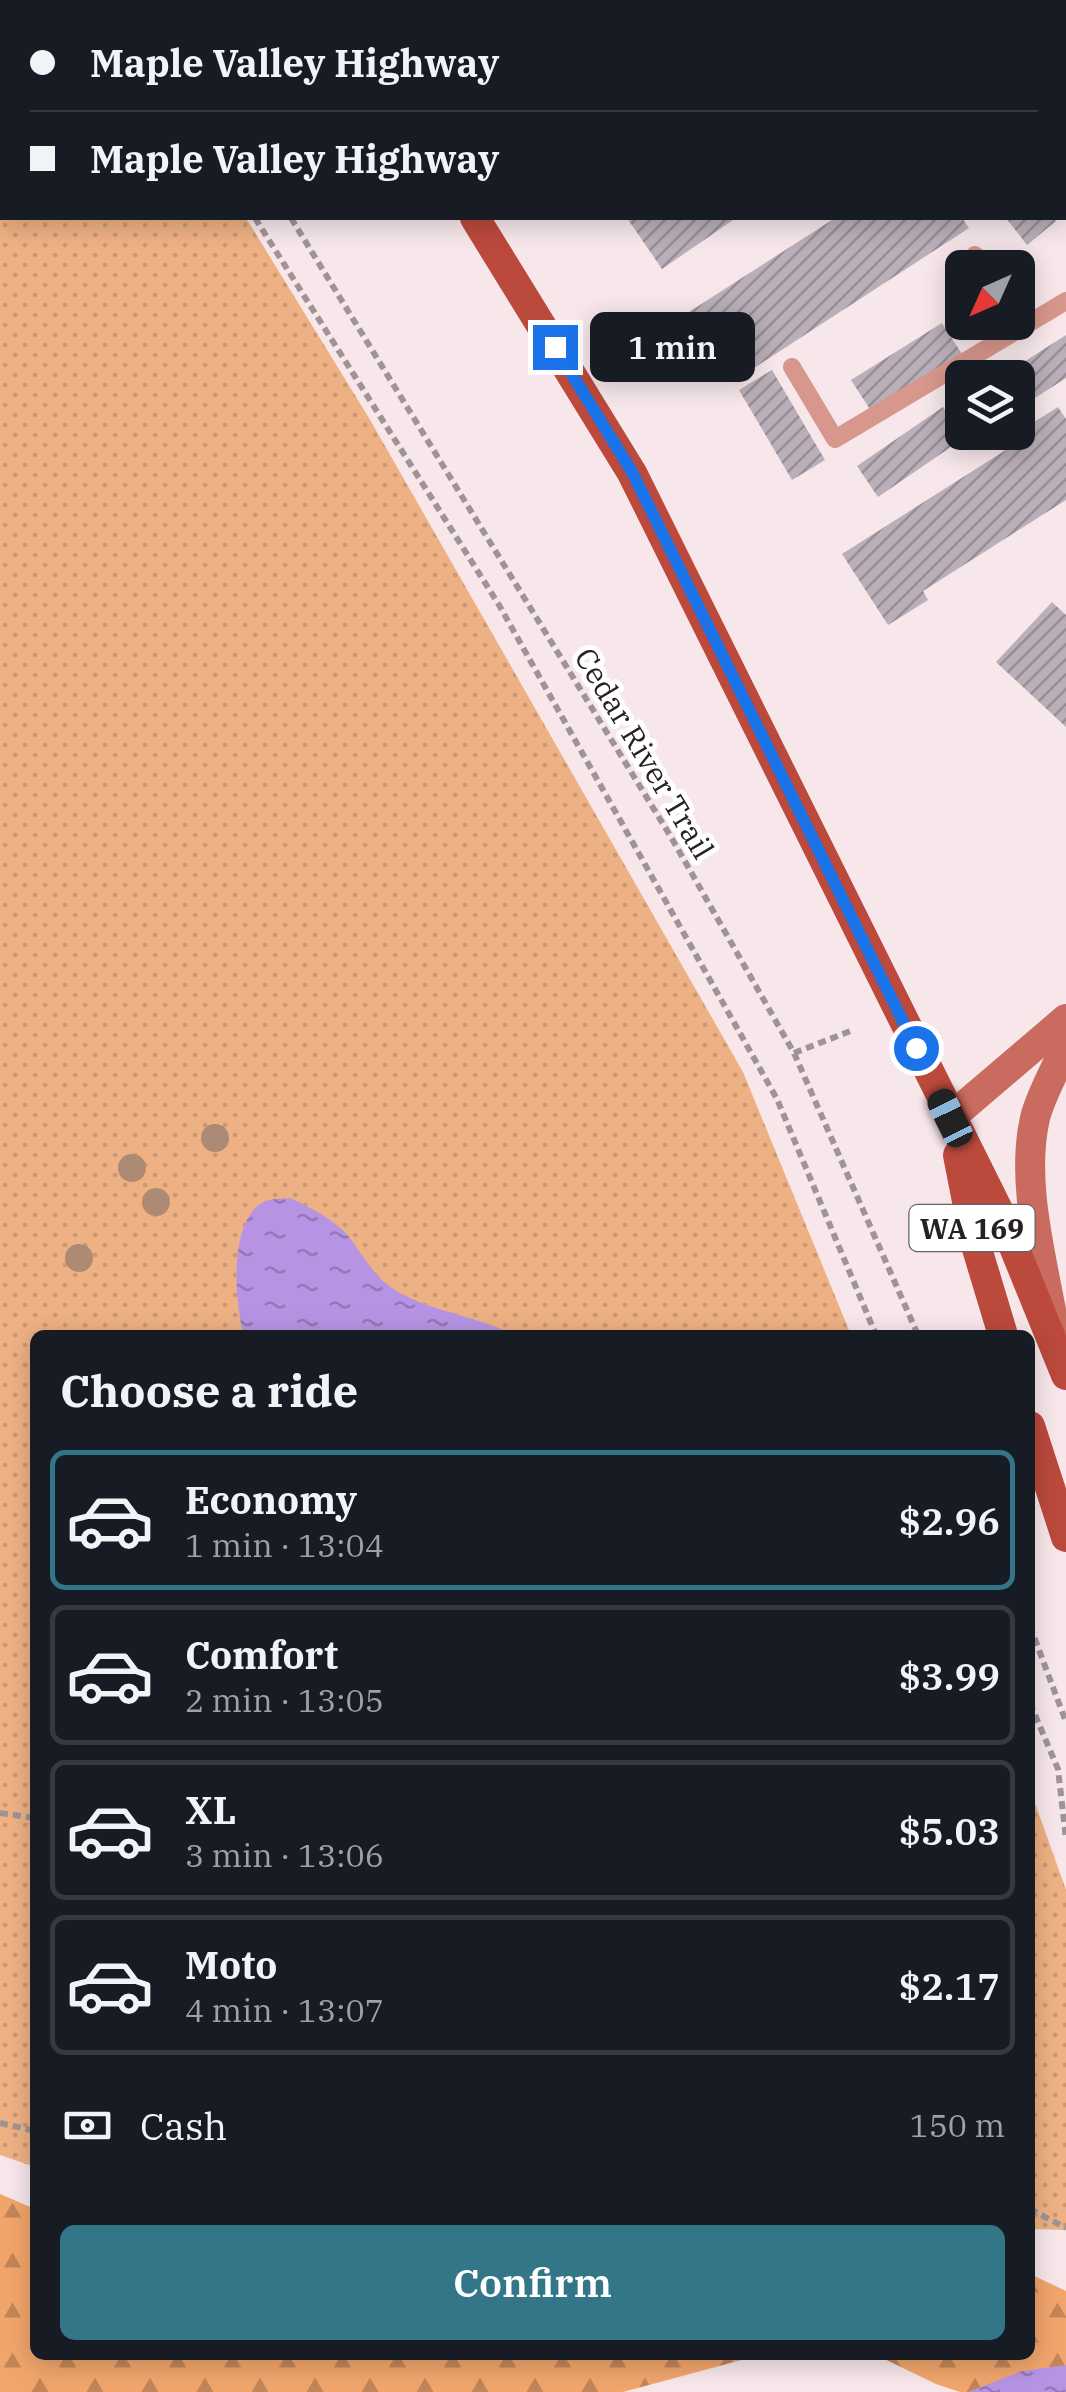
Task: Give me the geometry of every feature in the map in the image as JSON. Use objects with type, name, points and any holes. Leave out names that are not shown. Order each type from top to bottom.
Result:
[{"type":"main road","name":"WA 169","points":[[477,220],[632,472],[1003,1220],[1062,1362]]},
{"type":"main road","points":[[950,1118],[1066,1019]]},
{"type":"main road","points":[[1062,1362],[1036,1220],[1031,1159],[1036,1115],[1066,1046]]},
{"type":"main road","name":"WA 169","points":[[950,1118],[975,1242],[1001,1330]]},
{"type":"main road","points":[[1035,1442],[1066,1538]]},
{"type":"lane","points":[[1035,316],[1066,300]]},
{"type":"lane","points":[[792,368],[836,438],[994,340]]},
{"type":"path","points":[[257,220],[499,605],[777,1100],[874,1330]]},
{"type":"path","name":"Cedar River Trail","points":[[292,220],[671,837],[794,1053],[916,1330]]},
{"type":"path","points":[[794,1053],[853,1030]]},
{"type":"path","points":[[1035,1639],[1066,1722]]},
{"type":"path","points":[[1035,1715],[1058,1769],[1066,1839]]},
{"type":"path","points":[[0,1813],[30,1817]]},
{"type":"path","points":[[0,2124],[30,2130]]},
{"type":"path","points":[[1035,2212],[1066,2228]]},
{"type":"shaded area","points":[[0,220],[247,220],[369,418],[743,1072],[849,1330],[30,1330],[30,2165],[0,2155]]},
{"type":"shaded area","points":[[1035,1803],[1066,1890],[1066,2230],[1035,2229]]},
{"type":"green space","points":[[0,2194],[30,2207],[30,2360],[741,2360],[623,2392],[0,2392]]},
{"type":"green space","points":[[1035,2276],[1066,2291],[1066,2392],[960,2392],[886,2360],[1035,2360]]},
{"type":"water","points":[[290,1198],[343,1231],[389,1286],[418,1301],[502,1330],[243,1330],[237,1282],[240,1242],[254,1210],[275,1199]]},
{"type":"water","points":[[1066,2365],[1066,2392],[968,2392],[1022,2371]]},
{"type":"building","points":[[628,220],[733,220],[662,269]]},
{"type":"building","points":[[832,220],[963,220],[969,228],[734,381],[689,312]]},
{"type":"building","points":[[1008,220],[1056,221],[1027,245]]},
{"type":"building","points":[[942,323],[945,340],[953,340],[962,354],[945,360],[945,365],[871,411],[851,380]]},
{"type":"building","points":[[1066,335],[1066,378],[1035,398],[1035,360],[1027,360]]},
{"type":"building","points":[[772,370],[825,460],[792,480],[739,390]]},
{"type":"building","points":[[943,407],[945,410],[947,450],[878,497],[857,466]]},
{"type":"building","points":[[1058,407],[1066,419],[1066,500],[923,591],[928,600],[888,625],[842,554],[1006,450],[1035,450],[1035,421]]},
{"type":"building","points":[[1052,602],[1066,615],[1066,727],[996,662]]},
{"type":"route","points":[[555,347],[632,472],[916,1048]]}]
